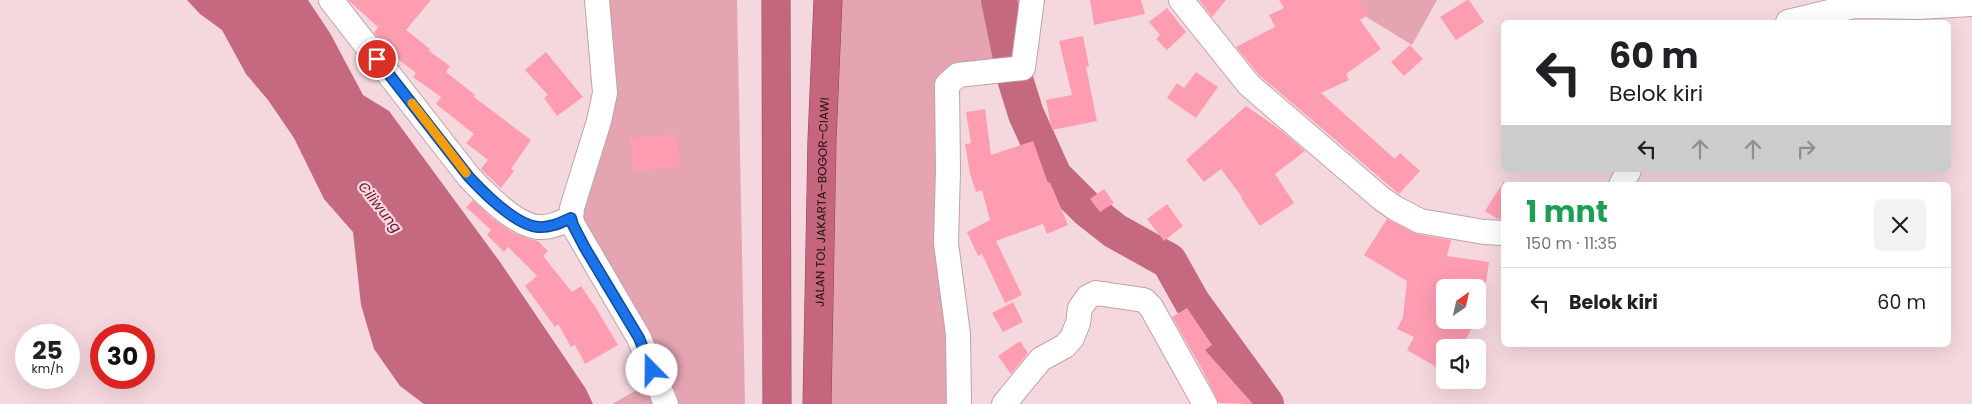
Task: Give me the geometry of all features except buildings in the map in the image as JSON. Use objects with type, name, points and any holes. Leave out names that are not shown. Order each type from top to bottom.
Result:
[{"type":"highway","points":[[776,0],[777,404]]},
{"type":"highway","name":"JALAN TOL JAKARTA–BOGOR–CIAWI","points":[[817,404],[822,140],[828,0]]},
{"type":"street","points":[[331,0],[469,177],[486,195],[528,225],[549,227],[571,218]]},
{"type":"street","points":[[597,0],[605,94],[599,121],[572,208],[571,218],[585,248],[639,338],[666,404]]},
{"type":"street","points":[[959,404],[958,334],[946,243],[948,170],[947,85],[958,75],[1023,68],[1032,0]]},
{"type":"street","points":[[1181,0],[1249,85],[1389,204],[1420,221],[1484,232],[1501,233]]},
{"type":"street","points":[[1796,20],[1854,6],[1919,7],[1972,4]]},
{"type":"street","points":[[1004,404],[1041,359],[1065,346],[1072,338],[1078,323],[1080,308],[1088,297],[1096,293],[1144,300],[1151,307],[1205,404]]},
{"type":"shaded area","points":[[591,0],[737,0],[745,404],[671,404],[568,203],[603,105]]},
{"type":"shaded area","points":[[828,0],[988,0],[1005,70],[947,85],[959,404],[817,404]]},
{"type":"shaded area","points":[[1007,0],[1032,0],[1023,68]]},
{"type":"shaded area","points":[[1339,0],[1437,0],[1412,45]]},
{"type":"shaded area","points":[[646,385],[658,404],[612,404]]},
{"type":"water","name":"Ciliwung","points":[[187,0],[308,0],[330,33],[363,95],[389,111],[500,262],[586,389],[593,404],[424,404],[400,386],[374,349],[361,305],[353,232],[324,199],[294,138],[268,100],[246,74],[222,30],[200,14]]},
{"type":"water","points":[[988,0],[1007,0],[1030,94],[1027,103],[1016,104]]},
{"type":"waterway","points":[[999,0],[1016,82],[1026,114],[1054,176],[1087,209],[1115,231],[1169,261],[1192,302],[1266,404]]},
{"type":"slow traffic","points":[[412,103],[466,173]]},
{"type":"route","points":[[377,59],[469,177],[486,195],[528,225],[549,227],[571,218],[585,248],[639,338],[652,370]]}]
